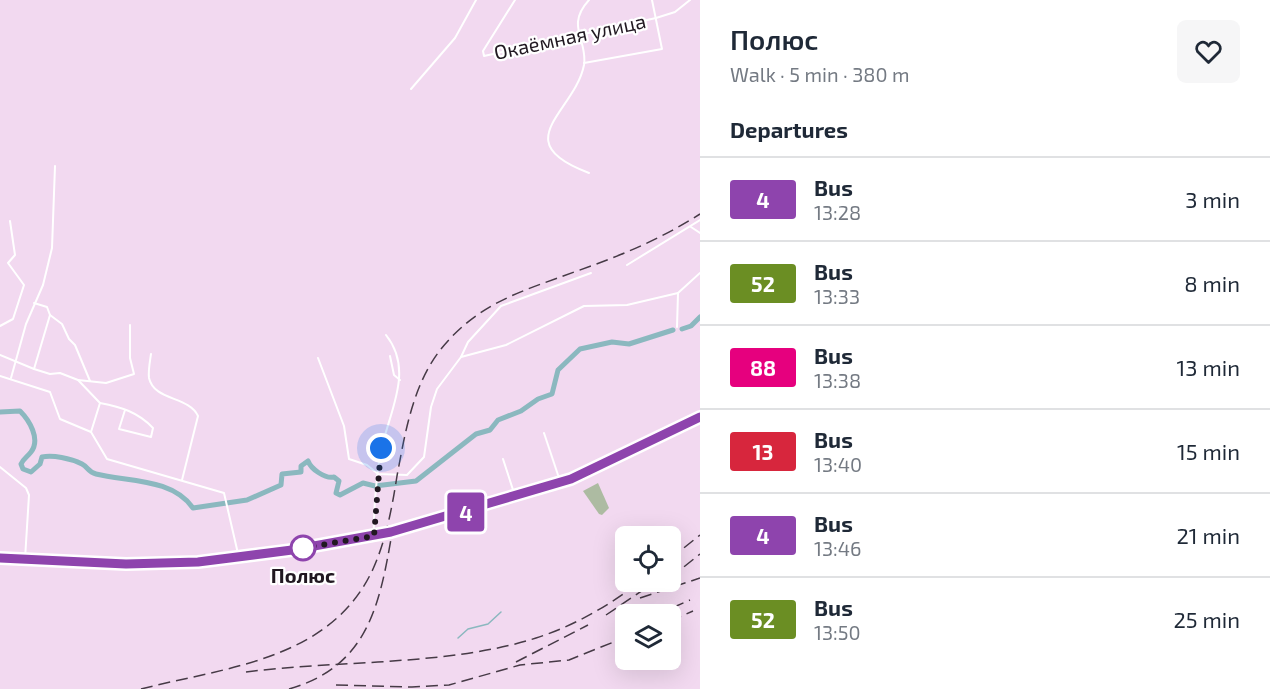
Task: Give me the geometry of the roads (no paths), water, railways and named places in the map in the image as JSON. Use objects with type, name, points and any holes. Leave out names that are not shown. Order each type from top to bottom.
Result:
[{"type":"main road","points":[[0,558],[126,564],[186,563],[239,558],[389,533],[561,482],[593,470],[700,417]]},
{"type":"street","points":[[411,89],[455,38],[476,0]]},
{"type":"street","name":"Окаёмная улица","points":[[515,0],[483,51],[486,56],[656,18],[675,12],[690,0]]},
{"type":"street","points":[[589,0],[578,20],[578,36],[584,63],[567,102],[553,119],[549,139],[556,157],[565,164],[589,173]]},
{"type":"street","points":[[584,63],[662,49],[652,0]]},
{"type":"street","points":[[11,379],[18,361],[26,324],[43,285],[52,248],[55,166]]},
{"type":"street","points":[[0,326],[13,319],[24,285],[8,263],[15,255],[10,220]]},
{"type":"street","points":[[627,265],[700,220]]},
{"type":"street","points":[[691,227],[700,233]]},
{"type":"street","points":[[318,358],[344,426],[349,459],[367,465],[378,474],[407,475],[415,470],[424,458],[431,407],[437,389],[461,357],[468,342],[501,306],[591,273]]},
{"type":"street","points":[[461,357],[506,345],[584,306],[627,304],[678,293],[700,273]]},
{"type":"street","points":[[677,327],[678,293]]},
{"type":"street","points":[[34,303],[47,307],[50,315],[62,324],[69,339],[75,345],[91,382]]},
{"type":"street","points":[[34,369],[50,315]]},
{"type":"street","points":[[0,355],[50,374],[60,372],[78,380],[106,383],[134,374],[130,358],[130,325]]},
{"type":"street","points":[[374,536],[381,448],[400,380],[394,345],[386,335]]},
{"type":"street","points":[[151,354],[149,379],[156,389],[186,404],[198,417],[182,480]]},
{"type":"street","points":[[390,356],[394,375],[400,380]]},
{"type":"street","points":[[0,376],[50,392],[60,418],[91,432],[100,452],[107,459],[216,489],[226,498],[239,558]]},
{"type":"street","points":[[78,380],[100,403],[125,410],[144,419],[153,428],[152,437],[119,429],[125,410]]},
{"type":"street","points":[[91,432],[100,403]]},
{"type":"street","points":[[544,433],[561,482]]},
{"type":"street","points":[[503,459],[515,496]]},
{"type":"street","points":[[0,467],[26,488],[29,495],[25,560]]},
{"type":"waterway","points":[[682,329],[691,326],[700,317]]},
{"type":"waterway","points":[[0,412],[20,411],[30,424],[35,441],[34,447],[21,464],[23,469],[31,472],[40,464],[42,457],[67,459],[82,464],[96,474],[162,486],[184,498],[193,508],[247,500],[281,485],[282,474],[301,472],[301,466],[308,461],[319,473],[334,477],[339,481],[336,493],[340,495],[363,483],[375,486],[416,481],[476,434],[490,430],[498,420],[521,411],[538,399],[552,394],[558,370],[580,349],[612,342],[629,344],[673,330]]},
{"type":"waterway","points":[[458,638],[468,629],[488,624],[501,612]]},
{"type":"railway","points":[[141,689],[208,674],[274,655],[304,641],[331,623],[354,599],[378,558],[388,524],[403,443],[417,393],[431,363],[441,349],[471,320],[503,300],[640,246],[700,214]]},
{"type":"railway","points":[[681,550],[700,535]]},
{"type":"railway","points":[[289,689],[315,679],[336,666],[352,650],[374,611],[391,539]]},
{"type":"railway","points":[[681,569],[700,554]]},
{"type":"railway","points":[[640,598],[700,578]]},
{"type":"railway","points":[[246,672],[430,658],[502,647],[550,633],[603,607],[626,592]]},
{"type":"railway","points":[[606,615],[640,592]]},
{"type":"railway","points":[[681,604],[690,600]]},
{"type":"railway","points":[[681,616],[693,611]]},
{"type":"railway","points":[[516,662],[588,625]]},
{"type":"railway","points":[[336,685],[412,687],[449,685],[520,665],[569,660],[615,641]]},
{"type":"place","name":"Полюс","points":[[303,548]]}]
